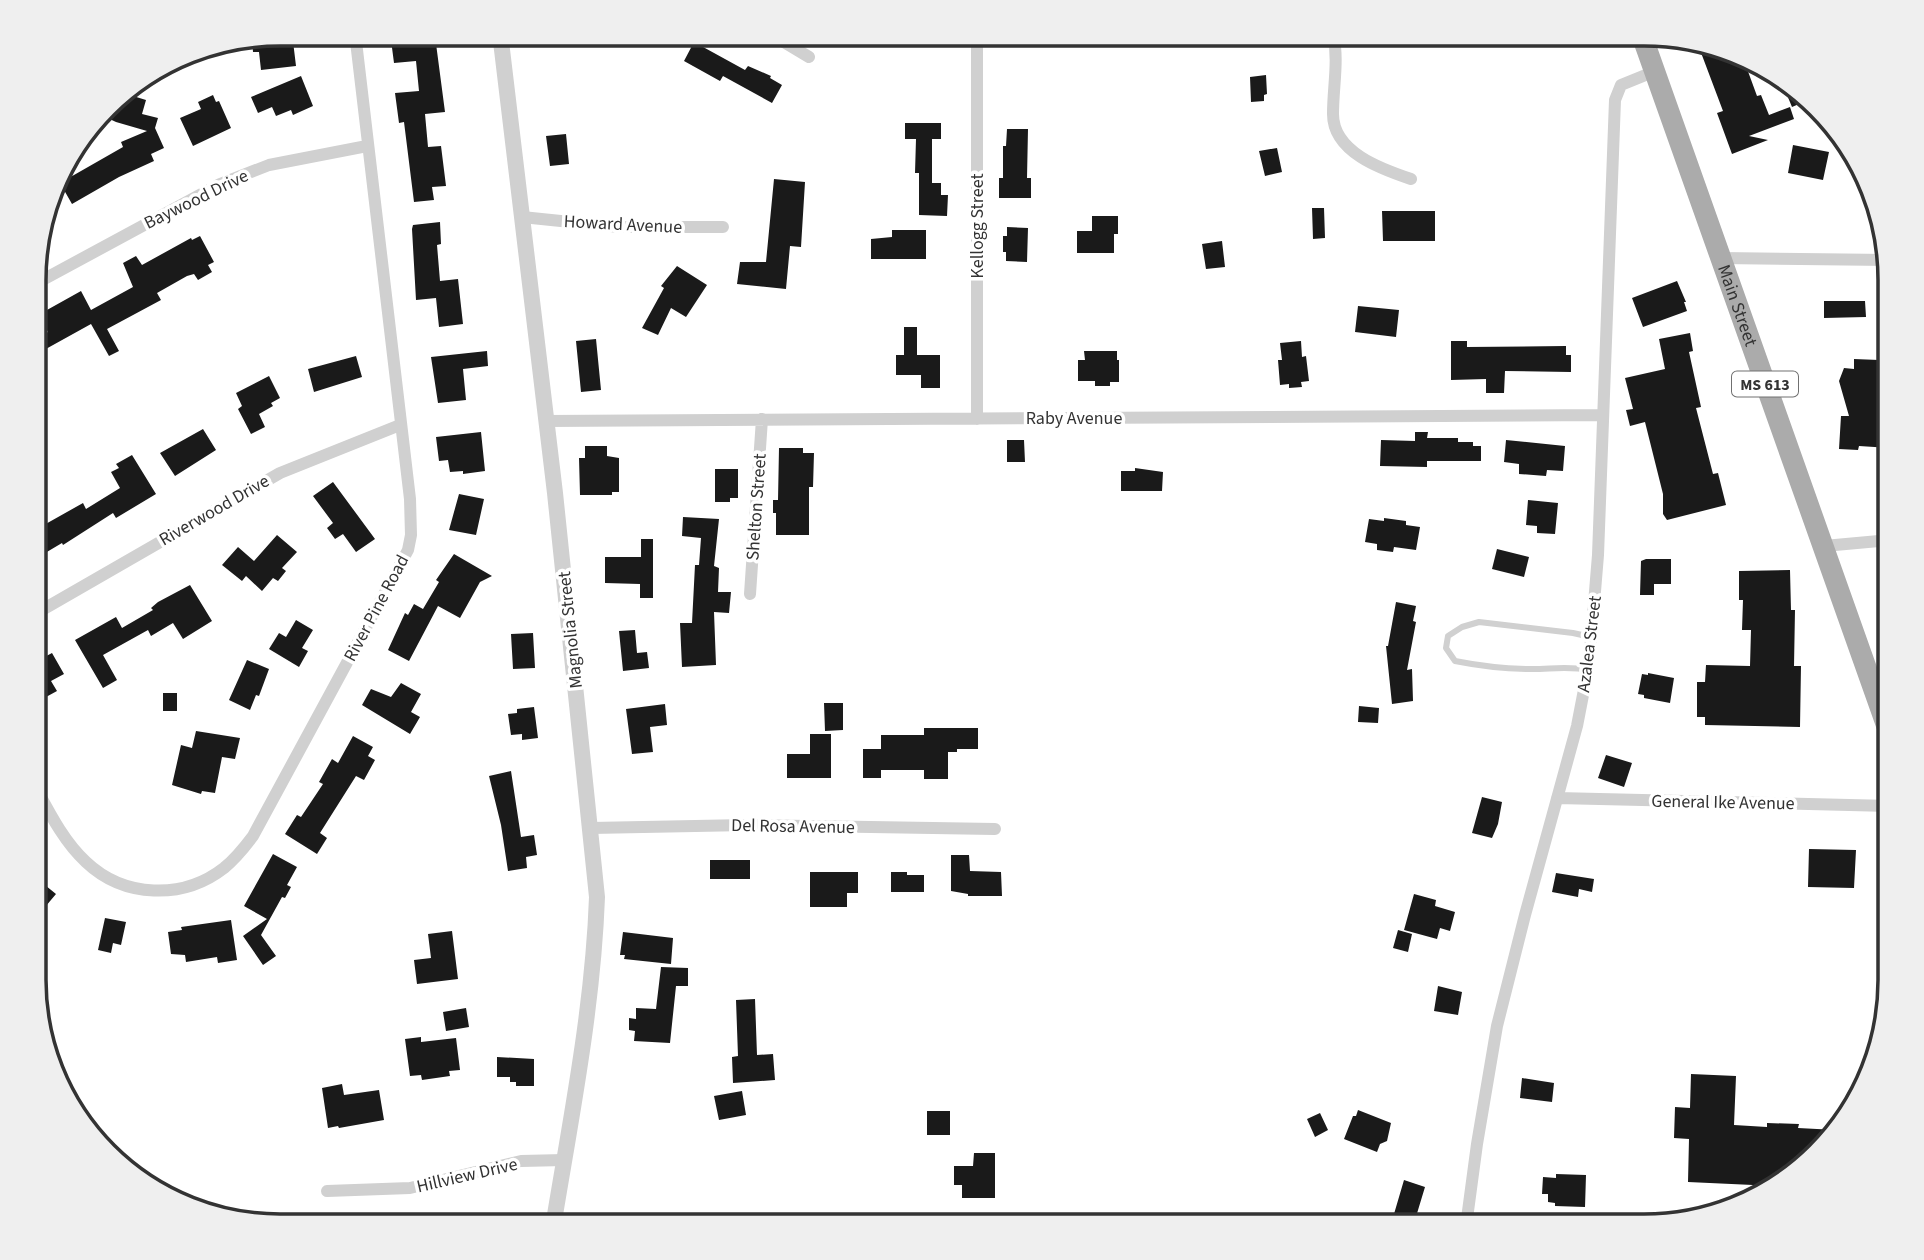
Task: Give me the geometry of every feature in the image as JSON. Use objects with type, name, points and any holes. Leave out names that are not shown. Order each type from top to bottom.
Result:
[{"type":"main road","name":"Main Street","points":[[1645,46],[1878,701]]},
{"type":"street","name":"River Pine Road","points":[[46,804],[72,847],[86,862],[116,884],[141,890],[164,891],[207,879],[237,856],[253,836],[408,550],[411,535],[410,499],[356,46]]},
{"type":"street","name":"Magnolia Street","points":[[502,46],[546,421],[597,897],[595,951],[555,1214]]},
{"type":"street","points":[[791,46],[809,57]]},
{"type":"street","name":"Kellogg Street","points":[[977,46],[977,419]]},
{"type":"street","points":[[1335,46],[1337,71],[1333,116],[1339,138],[1362,157],[1411,178]]},
{"type":"street","name":"Azalea Street","points":[[1468,1214],[1497,1026],[1577,726],[1593,638],[1615,100],[1620,85],[1653,72]]},
{"type":"street","name":"Baywood Drive","points":[[46,278],[220,184],[268,165],[367,146]]},
{"type":"street","name":"Howard Avenue","points":[[522,217],[620,227],[723,228]]},
{"type":"street","points":[[1721,258],[1877,260]]},
{"type":"street","name":"Raby Avenue","points":[[546,421],[1603,415]]},
{"type":"street","name":"Shelton Street","points":[[750,594],[762,419]]},
{"type":"street","name":"Riverwood Drive","points":[[46,608],[279,473],[400,425]]},
{"type":"street","points":[[1824,546],[1878,541]]},
{"type":"street","name":"General Ike Avenue","points":[[1556,798],[1878,806]]},
{"type":"street","name":"Del Rosa Avenue","points":[[591,828],[747,825],[995,829]]},
{"type":"street","name":"Hillview Drive","points":[[327,1191],[410,1188],[521,1161],[564,1160]]},
{"type":"lane","points":[[1588,670],[1476,665],[1455,661],[1446,648],[1448,636],[1462,627],[1479,622],[1573,633],[1593,638]]},
{"type":"building","points":[[294,46],[296,66],[261,70],[259,52],[253,52],[253,48]]},
{"type":"building","points":[[392,46],[436,46],[445,112],[425,114],[428,147],[441,146],[446,186],[432,187],[434,200],[414,202],[404,122],[399,123],[395,93],[419,91],[416,61],[394,63]]},
{"type":"building","points":[[692,46],[701,46],[745,70],[748,66],[771,76],[770,78],[782,85],[772,103],[723,76],[720,81],[684,61]]},
{"type":"building","points":[[1701,53],[1747,70],[1757,96],[1761,95],[1769,115],[1790,107],[1794,119],[1749,136],[1768,140],[1732,154],[1717,113],[1723,111]]},
{"type":"building","points":[[1266,75],[1267,94],[1264,95],[1264,101],[1251,102],[1250,77]]},
{"type":"building","points":[[301,76],[313,106],[293,115],[291,110],[276,116],[272,107],[258,113],[251,97]]},
{"type":"building","points":[[1787,94],[1799,104],[1792,107]]},
{"type":"building","points":[[213,95],[216,102],[219,101],[231,128],[193,146],[180,118],[201,109],[198,102]]},
{"type":"building","points":[[135,96],[146,100],[142,114],[158,118],[155,128],[164,148],[151,154],[154,161],[72,204],[63,189],[69,178],[123,147],[121,142],[147,131],[110,119]]},
{"type":"building","points":[[905,123],[941,123],[941,139],[932,139],[932,183],[941,183],[941,195],[948,195],[947,216],[919,215],[919,173],[915,173],[916,139],[905,139]]},
{"type":"building","points":[[1007,129],[1028,129],[1027,178],[1031,178],[1031,198],[999,198],[999,178],[1003,178],[1003,146],[1006,146]]},
{"type":"building","points":[[566,134],[569,164],[550,166],[546,136]]},
{"type":"building","points":[[1793,145],[1829,152],[1823,180],[1788,173]]},
{"type":"building","points":[[1277,148],[1282,172],[1265,176],[1259,151]]},
{"type":"building","points":[[774,179],[805,182],[801,247],[790,246],[786,289],[737,284],[740,262],[766,262]]},
{"type":"building","points":[[1312,208],[1324,208],[1325,238],[1313,239]]},
{"type":"building","points":[[1382,211],[1435,211],[1435,241],[1383,241]]},
{"type":"building","points":[[1092,216],[1118,216],[1114,253],[1077,253],[1077,231],[1092,231]]},
{"type":"building","points":[[440,222],[441,244],[437,245],[440,281],[458,279],[463,324],[439,327],[436,298],[416,300],[412,229],[413,225]]},
{"type":"building","points":[[1007,227],[1028,228],[1027,262],[1006,261],[1003,236],[1007,236]]},
{"type":"building","points":[[892,230],[926,230],[926,259],[871,259],[871,239],[892,237]]},
{"type":"building","points":[[200,236],[214,262],[208,265],[212,272],[198,280],[194,274],[187,276],[157,293],[161,300],[107,329],[119,351],[109,356],[91,324],[46,349],[46,311],[81,291],[91,310],[133,287],[123,263],[136,256],[142,265],[191,238],[192,240]]},
{"type":"building","points":[[1222,241],[1225,267],[1206,269],[1202,244]]},
{"type":"building","points":[[677,266],[707,285],[686,317],[671,308],[658,335],[642,328],[664,288],[661,286]]},
{"type":"building","points":[[1677,281],[1687,311],[1643,327],[1632,298]]},
{"type":"building","points":[[1824,301],[1865,301],[1866,317],[1824,318]]},
{"type":"building","points":[[1358,306],[1399,310],[1396,337],[1355,332]]},
{"type":"building","points":[[904,327],[917,327],[917,355],[940,355],[940,388],[921,388],[921,375],[896,375],[896,355],[904,355]]},
{"type":"building","points":[[1690,333],[1693,351],[1689,352],[1701,407],[1696,408],[1713,474],[1718,473],[1726,505],[1667,520],[1663,514],[1663,494],[1645,422],[1630,426],[1626,410],[1633,409],[1625,378],[1665,369],[1659,339]]},
{"type":"building","points":[[596,339],[601,390],[581,392],[576,341]]},
{"type":"building","points":[[1301,341],[1302,357],[1306,356],[1309,381],[1301,382],[1302,387],[1289,388],[1289,384],[1280,385],[1280,343]]},
{"type":"building","points":[[1451,341],[1467,341],[1467,347],[1566,346],[1566,355],[1571,355],[1571,372],[1505,371],[1504,393],[1486,393],[1486,379],[1451,380]]},
{"type":"building","points":[[487,351],[488,366],[463,369],[466,400],[438,403],[431,357]]},
{"type":"building","points":[[1084,351],[1117,351],[1119,382],[1110,382],[1110,386],[1095,386],[1095,381],[1078,381],[1078,360],[1085,360]]},
{"type":"building","points":[[356,356],[362,377],[314,392],[308,369]]},
{"type":"building","points":[[1854,359],[1878,360],[1878,447],[1839,449],[1841,416],[1849,416],[1839,381],[1844,368],[1854,369]]},
{"type":"building","points":[[269,376],[280,398],[271,403],[273,406],[259,414],[265,427],[251,434],[238,409],[242,406],[236,393]]},
{"type":"building","points":[[203,429],[216,450],[175,476],[160,453]]},
{"type":"building","points":[[481,432],[485,471],[463,474],[463,471],[450,472],[448,460],[439,461],[436,437]]},
{"type":"building","points":[[1415,432],[1428,432],[1427,438],[1458,438],[1458,442],[1473,442],[1473,446],[1481,446],[1481,461],[1427,461],[1427,467],[1380,466],[1381,440],[1415,441]]},
{"type":"building","points":[[1007,440],[1024,440],[1025,462],[1007,462]]},
{"type":"building","points":[[1506,440],[1565,446],[1563,471],[1547,470],[1546,476],[1519,474],[1519,464],[1504,462]]},
{"type":"building","points":[[585,446],[607,446],[607,456],[619,458],[619,492],[612,492],[612,495],[580,495],[579,458],[585,458]]},
{"type":"building","points":[[779,448],[803,448],[803,453],[814,453],[813,487],[809,487],[809,535],[776,535],[773,500],[778,500]]},
{"type":"building","points":[[132,455],[156,494],[116,518],[113,513],[63,545],[62,543],[46,552],[46,524],[83,503],[86,509],[120,488],[111,472],[119,468],[116,464]]},
{"type":"building","points":[[1135,468],[1163,472],[1162,491],[1121,491],[1121,471],[1135,471]]},
{"type":"building","points":[[715,469],[738,469],[738,498],[730,498],[730,502],[715,502]]},
{"type":"building","points":[[333,482],[375,539],[356,552],[343,534],[335,539],[327,528],[333,523],[313,496]]},
{"type":"building","points":[[459,494],[484,499],[476,535],[449,530]]},
{"type":"building","points":[[1528,500],[1558,503],[1555,534],[1537,533],[1537,526],[1526,525]]},
{"type":"building","points":[[683,517],[719,519],[714,566],[719,568],[718,592],[731,592],[729,613],[714,612],[716,665],[682,667],[680,623],[692,623],[695,565],[699,565],[701,538],[682,536]]},
{"type":"building","points":[[1384,518],[1406,521],[1406,525],[1420,527],[1416,550],[1394,547],[1393,552],[1377,550],[1377,544],[1365,542],[1369,519],[1384,521]]},
{"type":"building","points":[[277,535],[297,552],[282,568],[286,571],[278,581],[273,578],[262,591],[246,576],[242,581],[222,565],[238,547],[254,561]]},
{"type":"building","points":[[641,539],[653,539],[653,598],[640,598],[640,584],[605,583],[605,557],[641,557]]},
{"type":"building","points":[[1497,549],[1529,557],[1524,577],[1492,569]]},
{"type":"building","points":[[454,554],[492,576],[480,582],[460,618],[438,606],[409,661],[388,650],[405,613],[408,615],[414,604],[423,609],[439,582],[436,580]]},
{"type":"building","points":[[1671,559],[1671,584],[1654,584],[1654,595],[1640,595],[1641,561]]},
{"type":"building","points":[[1790,570],[1791,610],[1795,610],[1794,666],[1801,666],[1800,727],[1705,725],[1705,717],[1697,717],[1697,682],[1705,682],[1706,665],[1750,666],[1751,630],[1742,630],[1743,600],[1739,600],[1739,571]]},
{"type":"building","points":[[190,585],[212,621],[183,639],[173,623],[151,636],[148,630],[103,655],[117,680],[103,688],[75,640],[116,617],[122,628],[153,610],[151,608],[158,602]]},
{"type":"building","points":[[1396,602],[1416,606],[1413,621],[1416,622],[1407,670],[1412,669],[1413,701],[1392,704],[1386,646]]},
{"type":"building","points":[[296,620],[313,630],[302,648],[308,651],[299,667],[269,649],[279,633],[286,637]]},
{"type":"building","points":[[635,630],[637,653],[647,652],[649,668],[623,671],[619,631]]},
{"type":"building","points":[[533,633],[535,668],[513,669],[511,634]]},
{"type":"building","points":[[52,653],[64,674],[51,681],[57,691],[46,697],[46,656]]},
{"type":"building","points":[[247,660],[269,669],[259,696],[256,695],[250,710],[229,700]]},
{"type":"building","points":[[1642,674],[1674,678],[1670,703],[1644,698],[1644,695],[1638,694]]},
{"type":"building","points":[[401,683],[421,694],[411,712],[420,717],[410,734],[362,705],[371,689],[391,697]]},
{"type":"building","points":[[163,693],[177,693],[177,711],[163,711]]},
{"type":"building","points":[[824,703],[843,703],[843,730],[825,731]]},
{"type":"building","points":[[665,704],[667,725],[650,727],[653,752],[632,754],[626,709]]},
{"type":"building","points":[[1359,706],[1379,708],[1378,723],[1358,722]]},
{"type":"building","points":[[534,707],[538,738],[522,740],[522,734],[511,735],[508,714],[517,713],[517,709]]},
{"type":"building","points":[[924,728],[978,728],[978,749],[948,752],[948,779],[924,779],[924,770],[881,770],[881,778],[863,778],[863,749],[881,749],[881,735],[924,735]]},
{"type":"building","points":[[196,731],[240,738],[235,759],[222,757],[215,793],[202,791],[201,794],[172,785],[181,745],[192,748]]},
{"type":"building","points":[[810,734],[831,734],[831,778],[787,778],[787,754],[810,754]]},
{"type":"building","points":[[353,736],[373,747],[368,756],[375,760],[364,780],[356,776],[320,833],[327,838],[317,854],[285,834],[297,815],[301,817],[323,784],[319,782],[332,759],[338,763]]},
{"type":"building","points":[[1606,755],[1632,763],[1624,787],[1598,778]]},
{"type":"building","points":[[511,771],[521,837],[534,835],[537,855],[526,857],[527,868],[508,871],[501,825],[489,776]]},
{"type":"building","points":[[1482,797],[1502,802],[1492,838],[1472,833]]},
{"type":"building","points":[[1809,849],[1856,850],[1854,888],[1808,887]]},
{"type":"building","points":[[273,854],[297,867],[287,885],[291,887],[285,898],[282,897],[261,935],[276,956],[263,965],[243,936],[267,919],[244,906]]},
{"type":"building","points":[[951,855],[969,855],[970,871],[1001,872],[1002,896],[968,896],[951,891]]},
{"type":"building","points":[[710,860],[750,860],[750,879],[710,879]]},
{"type":"building","points":[[810,872],[858,872],[858,893],[847,893],[847,907],[810,907]]},
{"type":"building","points":[[891,872],[924,875],[924,892],[891,892]]},
{"type":"building","points":[[1556,873],[1594,879],[1592,892],[1579,889],[1578,897],[1552,892]]},
{"type":"building","points":[[46,886],[56,894],[46,906]]},
{"type":"building","points":[[1414,894],[1436,900],[1435,906],[1455,912],[1450,931],[1440,928],[1437,939],[1404,930]]},
{"type":"building","points":[[105,918],[126,922],[121,945],[113,943],[111,953],[98,950]]},
{"type":"building","points":[[231,920],[237,960],[218,963],[217,957],[186,962],[185,955],[171,954],[168,932],[182,930],[181,927]]},
{"type":"building","points":[[1398,930],[1412,934],[1408,952],[1393,948]]},
{"type":"building","points":[[452,931],[458,979],[417,984],[414,960],[431,958],[428,934]]},
{"type":"building","points":[[623,932],[673,938],[671,964],[624,959],[625,955],[620,955]]},
{"type":"building","points":[[661,967],[688,968],[688,986],[676,986],[670,1043],[634,1041],[635,1031],[629,1030],[629,1018],[636,1019],[636,1008],[656,1009]]},
{"type":"building","points":[[1438,986],[1462,992],[1458,1015],[1434,1011]]},
{"type":"building","points":[[755,999],[757,1055],[773,1054],[775,1080],[733,1083],[732,1057],[738,1056],[736,1000]]},
{"type":"building","points":[[466,1008],[469,1027],[446,1031],[443,1012]]},
{"type":"building","points":[[421,1037],[421,1042],[456,1038],[460,1070],[449,1071],[450,1076],[422,1080],[421,1075],[410,1076],[405,1039]]},
{"type":"building","points":[[497,1057],[534,1059],[534,1086],[516,1086],[516,1082],[510,1082],[510,1077],[497,1077]]},
{"type":"building","points":[[1691,1074],[1736,1076],[1734,1125],[1767,1127],[1767,1123],[1799,1124],[1798,1128],[1824,1129],[1787,1166],[1753,1188],[1753,1185],[1688,1182],[1689,1139],[1674,1138],[1675,1107],[1690,1108]]},
{"type":"building","points":[[1522,1078],[1554,1083],[1552,1102],[1520,1098]]},
{"type":"building","points":[[342,1084],[344,1095],[379,1090],[384,1120],[328,1128],[322,1088]]},
{"type":"building","points":[[742,1091],[746,1115],[719,1120],[714,1096]]},
{"type":"building","points":[[1358,1110],[1391,1123],[1387,1141],[1380,1144],[1377,1152],[1344,1139]]},
{"type":"building","points":[[927,1111],[950,1111],[950,1135],[927,1135]]},
{"type":"building","points":[[1320,1113],[1328,1130],[1315,1137],[1307,1119]]},
{"type":"building","points":[[974,1153],[995,1153],[995,1198],[962,1198],[962,1185],[954,1185],[954,1166],[973,1166]]},
{"type":"building","points":[[1556,1174],[1586,1175],[1585,1207],[1555,1206],[1555,1203],[1548,1202],[1548,1194],[1542,1194],[1543,1177],[1556,1178]]},
{"type":"building","points":[[1404,1180],[1425,1187],[1417,1214],[1394,1214]]}]
